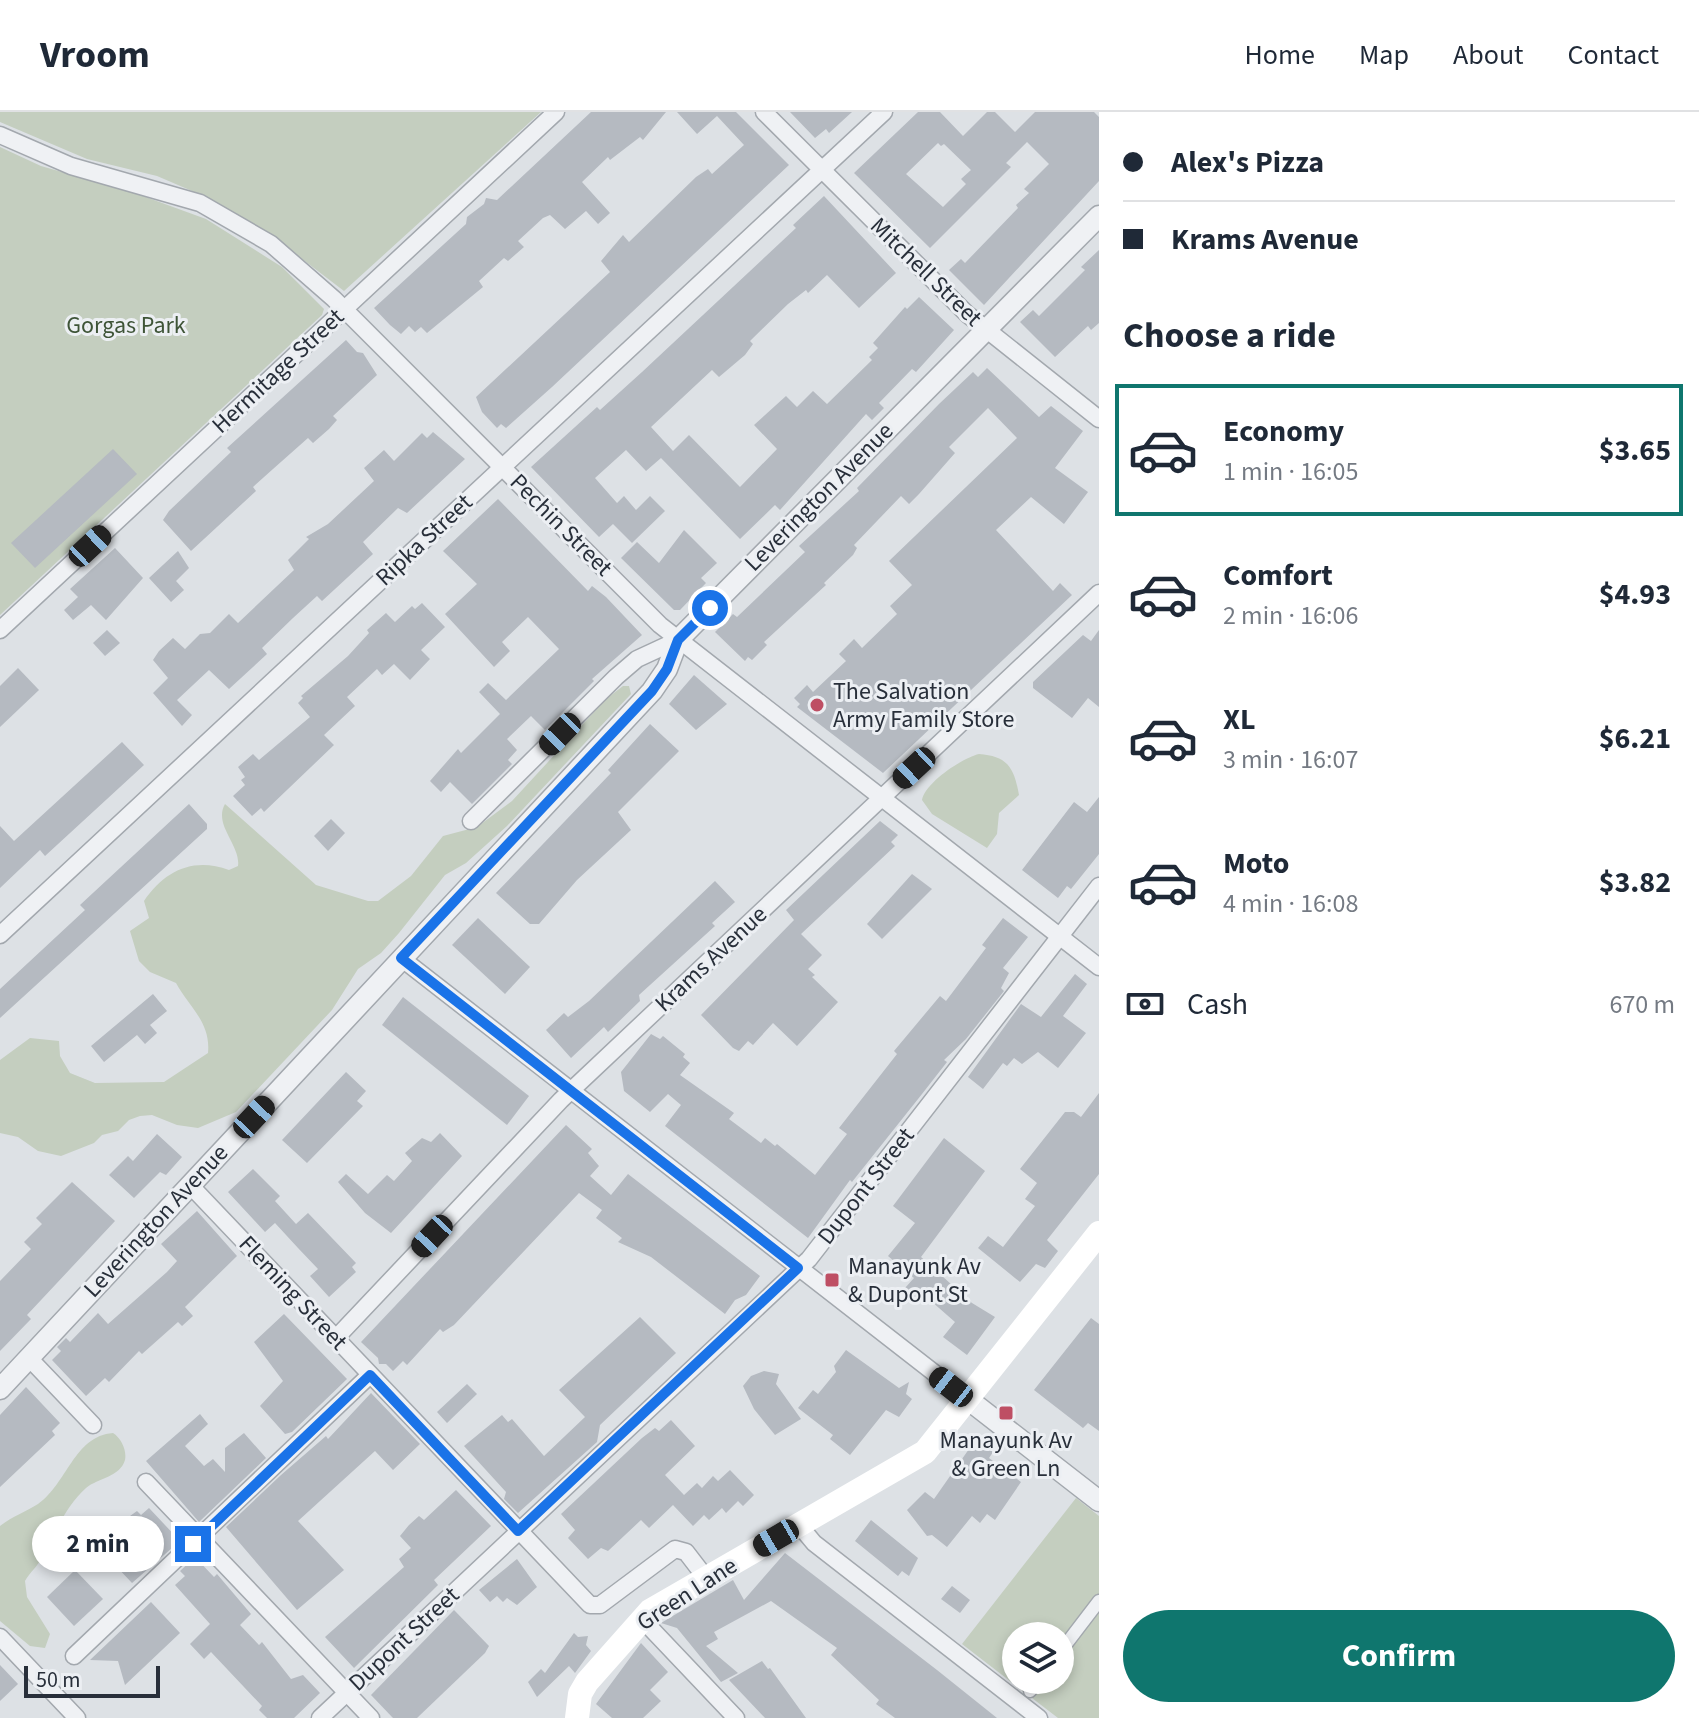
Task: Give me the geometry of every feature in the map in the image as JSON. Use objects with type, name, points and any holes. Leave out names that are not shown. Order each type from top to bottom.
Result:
[{"type":"main road","name":"Green Lane","points":[[577,1718],[582,1688],[641,1618],[919,1457],[969,1400],[1099,1233]]},
{"type":"street","name":"Hermitage Street","points":[[0,630],[556,112]]},
{"type":"street","name":"Mitchell Street","points":[[764,112],[985,330],[1099,419]]},
{"type":"street","name":"Ripka Street","points":[[0,935],[884,112]]},
{"type":"street","name":"Pechin Street","points":[[0,135],[71,166],[200,203],[271,244],[344,309],[678,640],[1099,967]]},
{"type":"street","name":"Leverington Avenue","points":[[0,1389],[652,691],[667,669],[678,640],[1099,216]]},
{"type":"street","name":"Krams Avenue","points":[[336,1338],[571,1091],[1099,593]]},
{"type":"street","points":[[471,821],[616,677],[637,659],[678,640]]},
{"type":"street","name":"Dupont Street","points":[[320,1718],[818,1248],[1099,886]]},
{"type":"street","points":[[401,958],[1099,1501]]},
{"type":"street","name":"Fleming Street","points":[[190,1185],[590,1605],[600,1605],[675,1549],[686,1552],[706,1578]]},
{"type":"street","points":[[29,1358],[93,1425]]},
{"type":"street","points":[[74,1656],[370,1375]]},
{"type":"street","points":[[146,1482],[371,1718]]},
{"type":"street","points":[[799,1525],[814,1543],[1039,1718]]},
{"type":"street","points":[[1074,1634],[1099,1601]]},
{"type":"street","points":[[641,1618],[736,1718]]},
{"type":"street","points":[[0,1637],[77,1718]]},
{"type":"green space","points":[[0,112],[541,112],[344,291],[272,236],[192,191],[157,176],[87,159],[0,122]]},
{"type":"green space","name":"Gorgas Park","points":[[0,147],[41,166],[132,192],[206,219],[282,267],[324,309],[322,315],[0,615]]},
{"type":"green space","points":[[623,686],[629,686],[631,694],[507,826],[466,863],[445,875],[381,953],[358,969],[332,1010],[236,1112],[198,1128],[177,1125],[152,1115],[140,1116],[129,1120],[118,1131],[102,1135],[94,1143],[61,1156],[38,1151],[18,1137],[0,1133],[0,1060],[30,1038],[59,1041],[60,1056],[70,1073],[95,1083],[164,1082],[208,1053],[206,1032],[198,1015],[176,983],[150,972],[139,961],[130,931],[149,918],[144,901],[171,874],[192,866],[216,866],[229,870],[238,866],[236,850],[222,820],[225,804],[316,885],[368,901],[378,901],[411,876],[443,836],[477,827],[512,801],[606,699]]},
{"type":"green space","points":[[979,754],[997,757],[1008,765],[1015,777],[1019,795],[999,813],[997,834],[987,848],[932,814],[922,800],[930,786],[945,772]]},
{"type":"green space","points":[[113,1433],[124,1448],[122,1466],[114,1474],[86,1488],[72,1503],[41,1560],[25,1581],[27,1597],[50,1634],[45,1648],[30,1646],[0,1621],[0,1526],[48,1495],[89,1443]]},
{"type":"green space","points":[[1076,1498],[1099,1516],[1099,1718],[1058,1718],[1027,1694],[1074,1694],[1074,1622],[1002,1622],[1002,1675],[962,1644]]},
{"type":"building","points":[[591,112],[666,112],[643,140],[640,137],[610,160],[608,157],[582,182],[610,213],[598,224],[586,211],[565,229],[550,215],[543,218],[518,241],[524,247],[508,261],[504,258],[479,281],[483,287],[427,333],[421,327],[415,332],[409,326],[401,334],[390,325],[374,308],[466,224],[467,217],[484,204],[486,198],[497,200]]},
{"type":"building","points":[[677,112],[736,112],[789,165],[552,387],[506,428],[501,424],[497,428],[482,412],[476,397],[610,272],[601,261],[623,235],[629,242],[696,177],[708,169],[712,174],[744,145],[717,116],[697,134]]},
{"type":"building","points":[[790,112],[852,112],[829,133],[826,129],[815,138]]},
{"type":"building","points":[[918,112],[940,112],[963,136],[987,112],[995,112],[1015,132],[1035,112],[1094,112],[1099,117],[1099,181],[984,305],[949,270],[961,259],[965,263],[1018,208],[1016,205],[1029,193],[1024,189],[1049,164],[1027,142],[1006,163],[1011,167],[930,248],[854,173]],"holes":[[[938,143],[941,146],[944,144],[971,170],[961,179],[966,184],[943,207],[906,174]]]},
{"type":"building","points":[[824,196],[896,273],[859,308],[827,275],[808,293],[806,290],[788,304],[750,341],[753,344],[745,355],[719,377],[712,370],[651,427],[673,451],[689,435],[740,487],[777,449],[754,425],[786,396],[797,407],[813,391],[827,404],[872,360],[869,357],[878,348],[873,343],[905,307],[907,309],[919,297],[954,330],[916,372],[912,369],[879,403],[884,408],[872,420],[866,414],[780,510],[775,505],[740,539],[661,458],[646,471],[626,450],[595,478],[617,503],[624,496],[636,510],[650,496],[665,511],[632,543],[613,524],[599,537],[531,467],[597,407],[600,410],[642,372],[796,228],[793,225]]},
{"type":"building","points":[[1099,250],[1099,323],[1091,330],[1088,326],[1055,357],[1020,322],[1033,310],[1039,316],[1085,270],[1081,267]]},
{"type":"building","points":[[346,340],[357,352],[363,353],[377,375],[333,416],[337,420],[329,429],[313,443],[308,438],[253,487],[256,491],[191,551],[163,520],[169,511],[231,452],[227,448]]},
{"type":"building","points":[[987,368],[1039,417],[1051,406],[1083,431],[1055,468],[1088,492],[1064,524],[1031,497],[996,530],[1053,591],[1060,583],[1072,595],[883,773],[797,707],[800,704],[794,698],[807,685],[813,692],[846,661],[839,654],[854,639],[862,648],[897,614],[890,606],[912,585],[889,561],[1017,438],[988,408],[949,447],[955,453],[919,494],[909,504],[901,496],[854,545],[857,548],[853,555],[824,583],[826,585],[764,642],[767,645],[752,660],[748,657],[745,661],[715,632],[733,614],[737,617],[805,552],[799,546],[859,491],[857,488],[939,404],[973,372],[978,377]]},
{"type":"building","points":[[433,432],[465,459],[407,513],[398,508],[363,542],[373,554],[322,601],[317,596],[293,618],[262,648],[267,654],[229,689],[209,670],[177,700],[192,715],[182,726],[153,693],[168,678],[153,660],[159,651],[173,638],[185,649],[200,634],[210,633],[229,614],[238,623],[294,570],[288,560],[309,539],[306,537],[328,524],[374,481],[364,468],[384,450],[394,461],[422,433],[427,438]]},
{"type":"building","points":[[113,449],[137,474],[35,568],[11,543]]},
{"type":"building","points":[[498,499],[588,591],[592,586],[606,597],[642,635],[592,679],[594,681],[545,730],[531,716],[507,739],[517,750],[508,760],[512,764],[472,804],[450,782],[441,792],[430,781],[458,749],[461,753],[500,714],[479,692],[488,683],[506,700],[559,649],[528,617],[502,642],[510,651],[494,667],[445,614],[477,584],[443,551]]},
{"type":"building","points":[[684,530],[717,563],[701,578],[706,583],[680,610],[674,610],[621,558],[637,542],[659,563]]},
{"type":"building","points":[[115,548],[143,578],[106,620],[91,605],[73,620],[64,610],[78,597],[70,589]]},
{"type":"building","points":[[178,551],[189,568],[176,581],[184,590],[171,602],[149,578]]},
{"type":"building","points":[[422,603],[445,627],[421,650],[430,659],[410,680],[394,664],[382,675],[377,669],[347,697],[355,706],[324,735],[334,745],[264,812],[261,808],[252,816],[233,796],[245,785],[241,780],[245,777],[238,767],[253,754],[259,760],[310,717],[298,703],[303,698],[301,696],[348,656],[369,633],[367,630],[386,613],[395,622],[412,606],[415,609]]},
{"type":"building","points":[[107,630],[120,643],[105,656],[93,643]]},
{"type":"building","points":[[1099,630],[1099,707],[1088,698],[1072,718],[1033,688],[1033,682],[1083,635],[1091,641]]},
{"type":"building","points":[[18,668],[39,690],[0,727],[0,686]]},
{"type":"building","points":[[694,675],[727,704],[696,730],[669,704]]},
{"type":"building","points":[[650,724],[679,751],[618,812],[631,830],[577,880],[539,924],[530,924],[496,893],[611,773],[608,770]]},
{"type":"building","points":[[122,742],[144,765],[45,856],[40,850],[0,888],[0,826],[14,841]]},
{"type":"building","points":[[1099,797],[1099,854],[1071,889],[1067,886],[1058,898],[1022,870],[1074,802],[1087,812]]},
{"type":"building","points":[[189,804],[207,824],[207,829],[0,1018],[0,989],[85,910],[80,905]]},
{"type":"building","points":[[331,819],[345,833],[328,851],[314,836]]},
{"type":"building","points":[[880,821],[898,835],[891,842],[895,846],[801,934],[822,955],[808,969],[815,975],[812,977],[838,1002],[797,1046],[773,1023],[753,1045],[748,1041],[739,1051],[733,1048],[701,1015],[794,920],[786,910]]},
{"type":"building","points":[[912,874],[932,889],[882,939],[867,924]]},
{"type":"building","points":[[715,881],[735,902],[712,923],[715,926],[639,995],[640,1001],[608,1032],[604,1027],[571,1058],[546,1030],[564,1013],[568,1017],[589,1001]]},
{"type":"building","points":[[478,918],[530,967],[505,994],[452,945]]},
{"type":"building","points":[[1003,918],[1028,937],[1003,968],[1009,973],[1001,988],[1004,991],[966,1039],[944,1060],[947,1062],[852,1182],[850,1180],[808,1238],[665,1126],[681,1105],[668,1094],[650,1112],[624,1091],[621,1072],[651,1034],[660,1039],[663,1036],[685,1054],[683,1057],[690,1063],[680,1075],[734,1113],[729,1119],[761,1143],[765,1138],[775,1146],[777,1144],[815,1175],[847,1134],[839,1128],[897,1054],[894,1051],[940,996],[946,1001],[986,948],[982,945]]},
{"type":"building","points":[[1075,974],[1087,984],[1063,1016],[1086,1033],[1058,1068],[1038,1052],[1022,1064],[1014,1058],[1007,1066],[1003,1063],[983,1089],[968,1077],[1021,1004],[1041,1017]]},
{"type":"building","points":[[153,994],[167,1011],[150,1025],[157,1033],[145,1044],[137,1035],[104,1062],[91,1046]]},
{"type":"building","points":[[403,997],[529,1096],[507,1125],[382,1025]]},
{"type":"building","points":[[346,1072],[366,1091],[357,1101],[363,1106],[307,1163],[282,1140]]},
{"type":"building","points":[[1099,1093],[1099,1174],[1047,1240],[1058,1251],[1045,1268],[1036,1264],[1020,1282],[978,1248],[988,1236],[1003,1247],[1035,1206],[1025,1199],[1037,1183],[1020,1169],[1065,1112],[1074,1112],[1081,1117]]},
{"type":"building","points":[[566,1125],[592,1149],[588,1153],[599,1166],[590,1176],[611,1195],[628,1174],[760,1276],[746,1295],[735,1300],[725,1314],[651,1257],[618,1242],[622,1238],[596,1218],[602,1210],[579,1193],[454,1325],[443,1332],[440,1329],[407,1365],[403,1361],[393,1371],[386,1364],[379,1364],[378,1358],[361,1342]]},
{"type":"building","points":[[440,1133],[462,1156],[391,1233],[365,1213],[338,1182],[346,1174],[368,1194],[387,1175],[394,1181],[412,1161],[405,1153],[422,1138],[431,1142]]},
{"type":"building","points":[[157,1134],[182,1157],[166,1175],[160,1172],[134,1198],[109,1175],[128,1156],[133,1161]]},
{"type":"building","points":[[944,1138],[985,1171],[921,1257],[972,1303],[995,1317],[967,1355],[943,1337],[955,1322],[931,1301],[926,1299],[922,1304],[905,1288],[914,1278],[888,1256],[915,1223],[893,1206]]},
{"type":"building","points":[[253,1169],[280,1196],[275,1201],[296,1224],[308,1213],[356,1263],[352,1267],[356,1272],[329,1297],[310,1276],[318,1269],[275,1223],[265,1232],[228,1192]]},
{"type":"building","points":[[72,1182],[115,1221],[27,1315],[31,1319],[0,1351],[0,1281],[31,1249],[24,1242],[42,1224],[36,1218]]},
{"type":"building","points":[[197,1211],[237,1256],[185,1307],[193,1316],[182,1326],[178,1322],[142,1354],[139,1351],[109,1382],[105,1378],[86,1396],[52,1360],[61,1351],[57,1347],[66,1338],[70,1342],[98,1313],[108,1324],[167,1272],[177,1261],[161,1244]]},
{"type":"building","points":[[284,1314],[347,1379],[292,1432],[285,1434],[260,1406],[283,1381],[254,1342]]},
{"type":"building","points":[[640,1317],[676,1353],[600,1425],[597,1442],[518,1513],[504,1499],[506,1492],[464,1446],[502,1415],[508,1422],[512,1419],[544,1456],[585,1417],[559,1390]]},
{"type":"building","points":[[1091,1318],[1099,1324],[1099,1431],[1088,1423],[1083,1428],[1034,1390]]},
{"type":"building","points":[[846,1350],[899,1388],[909,1382],[906,1394],[912,1399],[899,1417],[886,1410],[850,1455],[830,1439],[833,1435],[798,1408],[813,1390],[818,1394],[836,1372],[834,1366]]},
{"type":"building","points":[[764,1371],[779,1374],[776,1384],[801,1419],[775,1435],[754,1409],[743,1386],[751,1376]]},
{"type":"building","points":[[467,1384],[477,1394],[447,1423],[437,1412]]},
{"type":"building","points":[[26,1387],[60,1423],[52,1431],[55,1435],[0,1487],[0,1415]]},
{"type":"building","points":[[371,1393],[420,1444],[393,1470],[375,1451],[298,1521],[344,1570],[297,1610],[226,1527],[326,1436],[328,1439]]},
{"type":"building","points":[[200,1414],[208,1424],[185,1446],[204,1466],[213,1459],[225,1472],[225,1448],[244,1433],[266,1458],[199,1522],[146,1461]]},
{"type":"building","points":[[671,1420],[695,1446],[665,1475],[684,1495],[697,1483],[702,1488],[713,1476],[718,1481],[730,1470],[754,1495],[743,1506],[738,1501],[726,1513],[722,1508],[709,1520],[704,1515],[693,1526],[673,1505],[649,1528],[641,1520],[608,1551],[601,1548],[588,1559],[568,1538],[575,1530],[561,1514],[642,1438],[655,1428],[659,1431]]},
{"type":"building","points":[[976,1439],[993,1452],[989,1458],[1021,1482],[995,1520],[987,1514],[980,1523],[972,1516],[947,1547],[932,1535],[927,1536],[907,1510],[925,1492],[934,1499]]},
{"type":"building","points":[[456,1490],[491,1526],[434,1580],[438,1585],[354,1668],[325,1637],[404,1567],[399,1559],[411,1548],[400,1536],[419,1516],[424,1520]]},
{"type":"building","points":[[149,1508],[180,1541],[132,1583],[99,1548],[123,1521],[137,1511],[141,1515]]},
{"type":"building","points":[[871,1520],[918,1558],[909,1576],[902,1571],[898,1576],[855,1541]]},
{"type":"building","points":[[785,1553],[997,1718],[895,1718],[876,1704],[879,1700],[831,1655],[837,1648],[771,1601],[714,1632],[718,1639],[706,1646],[738,1673],[721,1682],[677,1628],[661,1623],[733,1580],[744,1600]]},
{"type":"building","points":[[195,1557],[214,1577],[217,1574],[251,1614],[240,1625],[259,1645],[262,1642],[291,1679],[303,1675],[320,1693],[294,1718],[267,1718],[259,1710],[262,1706],[211,1652],[204,1659],[190,1644],[210,1624],[175,1585],[185,1576],[180,1571]]},
{"type":"building","points":[[517,1559],[537,1587],[517,1605],[507,1598],[503,1602],[497,1596],[490,1602],[479,1590]]},
{"type":"building","points":[[75,1570],[103,1599],[74,1626],[47,1597]]},
{"type":"building","points":[[952,1586],[970,1600],[960,1613],[941,1599]]},
{"type":"building","points":[[151,1602],[180,1633],[125,1685],[118,1661],[90,1660]]},
{"type":"building","points":[[454,1610],[489,1646],[417,1718],[393,1718],[371,1695]]},
{"type":"building","points":[[574,1633],[578,1637],[588,1636],[586,1645],[591,1651],[575,1673],[569,1666],[537,1697],[528,1682],[541,1669],[545,1673]]},
{"type":"building","points":[[641,1643],[668,1672],[650,1690],[661,1701],[643,1718],[612,1718],[596,1704]]},
{"type":"building","points":[[762,1661],[806,1718],[765,1718],[729,1680]]},
{"type":"building","points":[[0,1665],[18,1684],[0,1701]]},
{"type":"place","name":"The Salvation Army Family Store","points":[[817,705]]},
{"type":"place","name":"Manayunk Av & Dupont St","points":[[832,1280]]},
{"type":"place","name":"Manayunk Av & Green Ln","points":[[1006,1413]]},
{"type":"route","points":[[193,1544],[370,1375],[518,1531],[798,1268],[401,958],[652,691],[667,669],[678,640],[710,608]]}]
